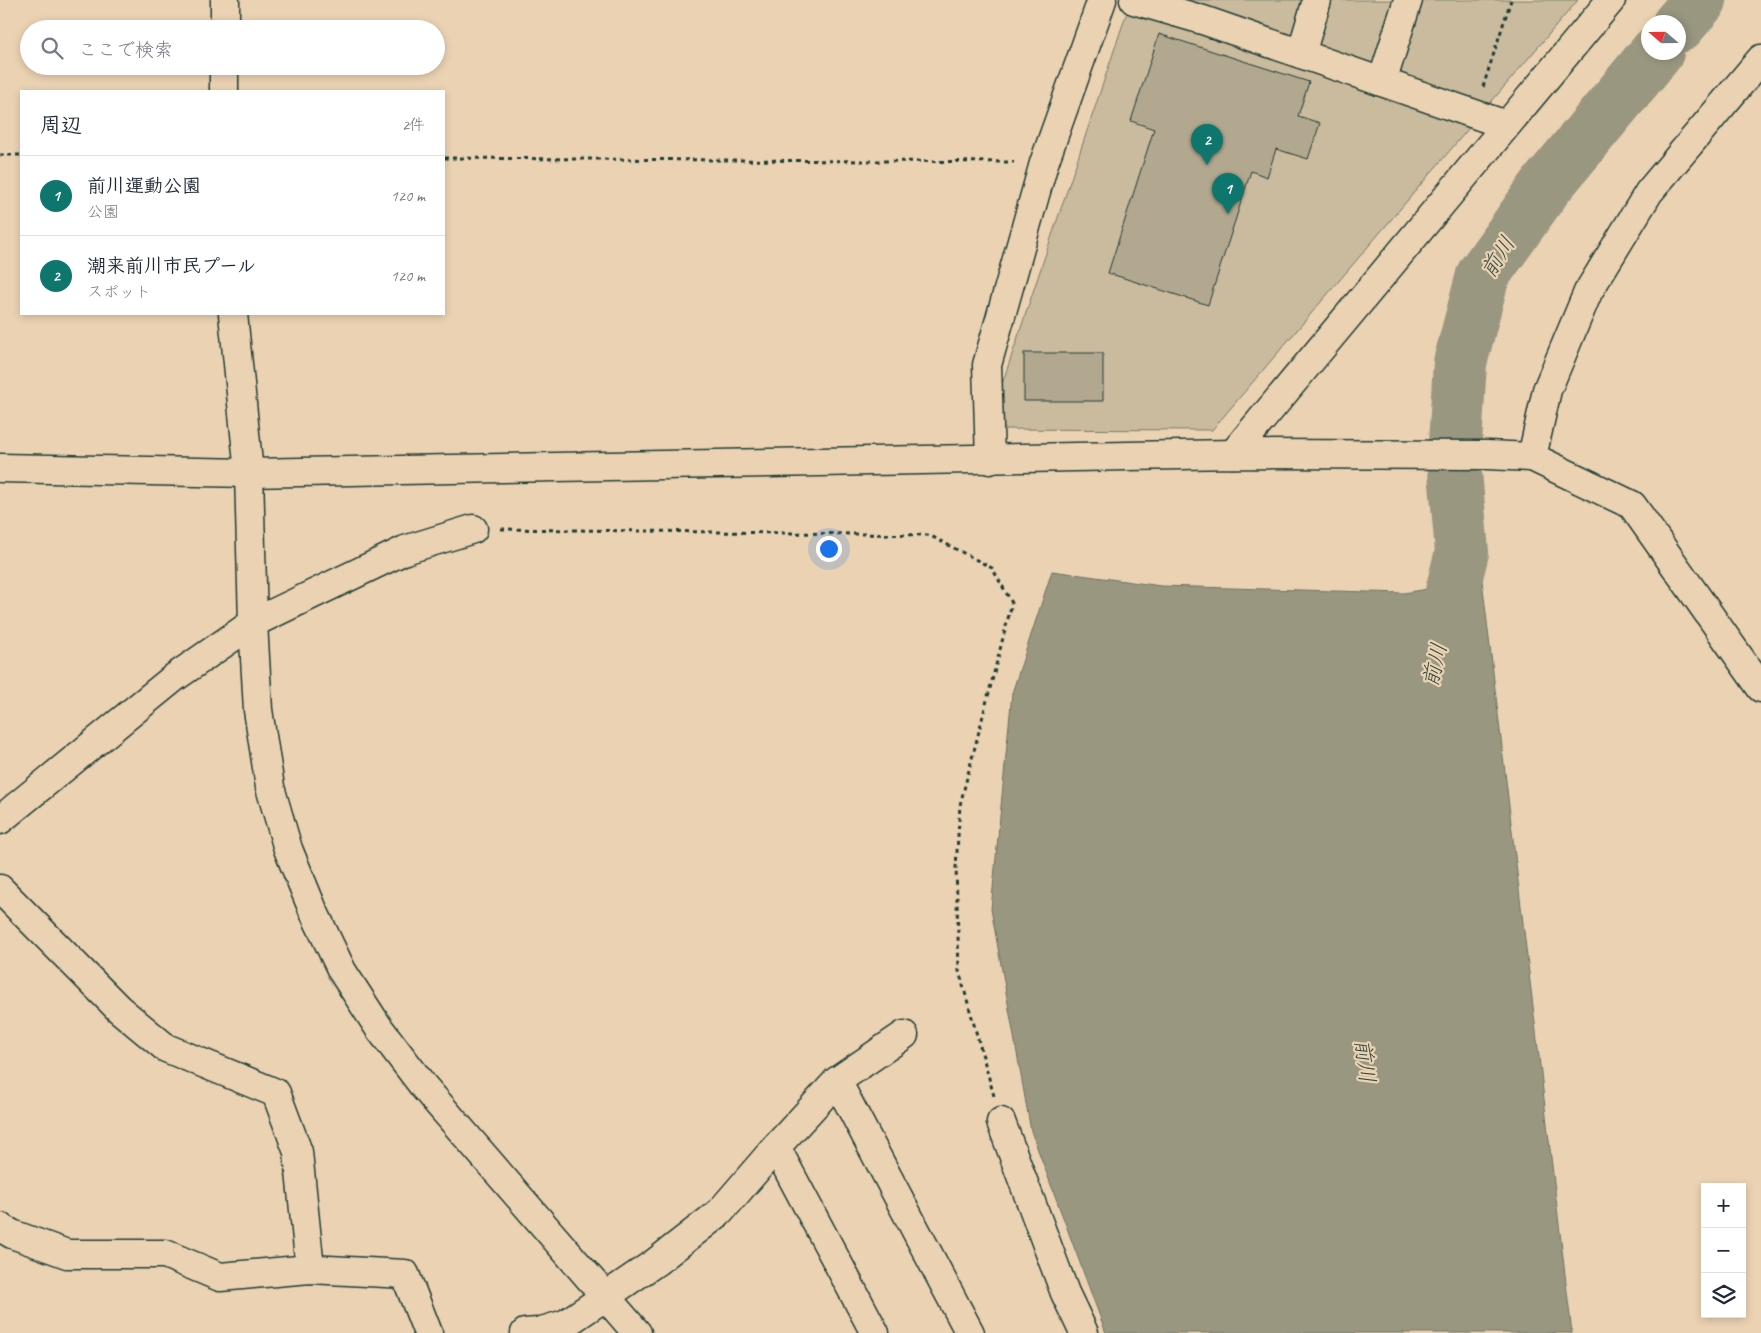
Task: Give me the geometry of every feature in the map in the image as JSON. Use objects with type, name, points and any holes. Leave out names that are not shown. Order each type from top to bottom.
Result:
[{"type":"street","points":[[224,20],[225,0]]},
{"type":"street","points":[[990,460],[987,365],[1044,162],[1102,0]]},
{"type":"street","points":[[1134,0],[1207,10],[1300,54],[1506,125]]},
{"type":"street","points":[[1300,54],[1317,0]]},
{"type":"street","points":[[1382,82],[1408,0]]},
{"type":"street","points":[[1233,454],[1610,0]]},
{"type":"street","points":[[1532,457],[1547,390],[1588,292],[1649,192],[1761,59]]},
{"type":"street","points":[[224,75],[224,90]]},
{"type":"street","points":[[233,315],[249,473],[253,623],[258,710],[270,788],[292,858],[312,910],[342,971],[379,1028],[424,1087],[637,1333]]},
{"type":"street","points":[[0,468],[249,473],[1233,454],[1487,455],[1532,457],[1632,505],[1761,688]]},
{"type":"street","points":[[0,820],[175,677],[253,623],[405,550],[473,529]]},
{"type":"street","points":[[0,889],[119,1010],[166,1048],[276,1093],[298,1152],[310,1268]]},
{"type":"street","points":[[525,1333],[538,1332],[565,1324],[656,1262],[720,1212],[776,1147],[837,1081],[904,1035]]},
{"type":"street","points":[[837,1081],[970,1333]]},
{"type":"street","points":[[1001,1122],[1065,1293],[1084,1333]]},
{"type":"street","points":[[776,1147],[875,1333]]},
{"type":"street","points":[[0,1228],[67,1254],[165,1254],[220,1277],[310,1268],[405,1274],[428,1333]]},
{"type":"path","points":[[1475,114],[1511,0]]},
{"type":"path","points":[[0,155],[20,155]]},
{"type":"path","points":[[445,158],[1044,162]]},
{"type":"path","points":[[473,529],[929,535],[992,568],[1012,603],[960,805],[956,867],[959,971],[1001,1122]]},
{"type":"shaded area","points":[[1131,0],[1578,0],[1212,430],[987,429]]},
{"type":"water","points":[[1052,571],[1161,586],[1404,593],[1482,580],[1572,1333],[1106,1333],[1031,1131],[991,909],[1012,693]]},
{"type":"building","points":[[1159,34],[1309,82],[1298,116],[1320,123],[1308,159],[1276,149],[1267,177],[1251,171],[1208,305],[1108,273],[1154,129],[1131,121]]},
{"type":"building","points":[[1024,353],[1103,353],[1103,401],[1024,401]]},
{"type":"waterway","name":"前川","points":[[1686,17],[1700,0]]},
{"type":"waterway","name":"前川","points":[[1436,656],[1462,552],[1454,460],[1460,363],[1483,275],[1546,186],[1650,60]]},
{"type":"place","name":"潮来前川市民プール","points":[[1207,165]]},
{"type":"place","name":"前川運動公園","points":[[1228,214]]}]
